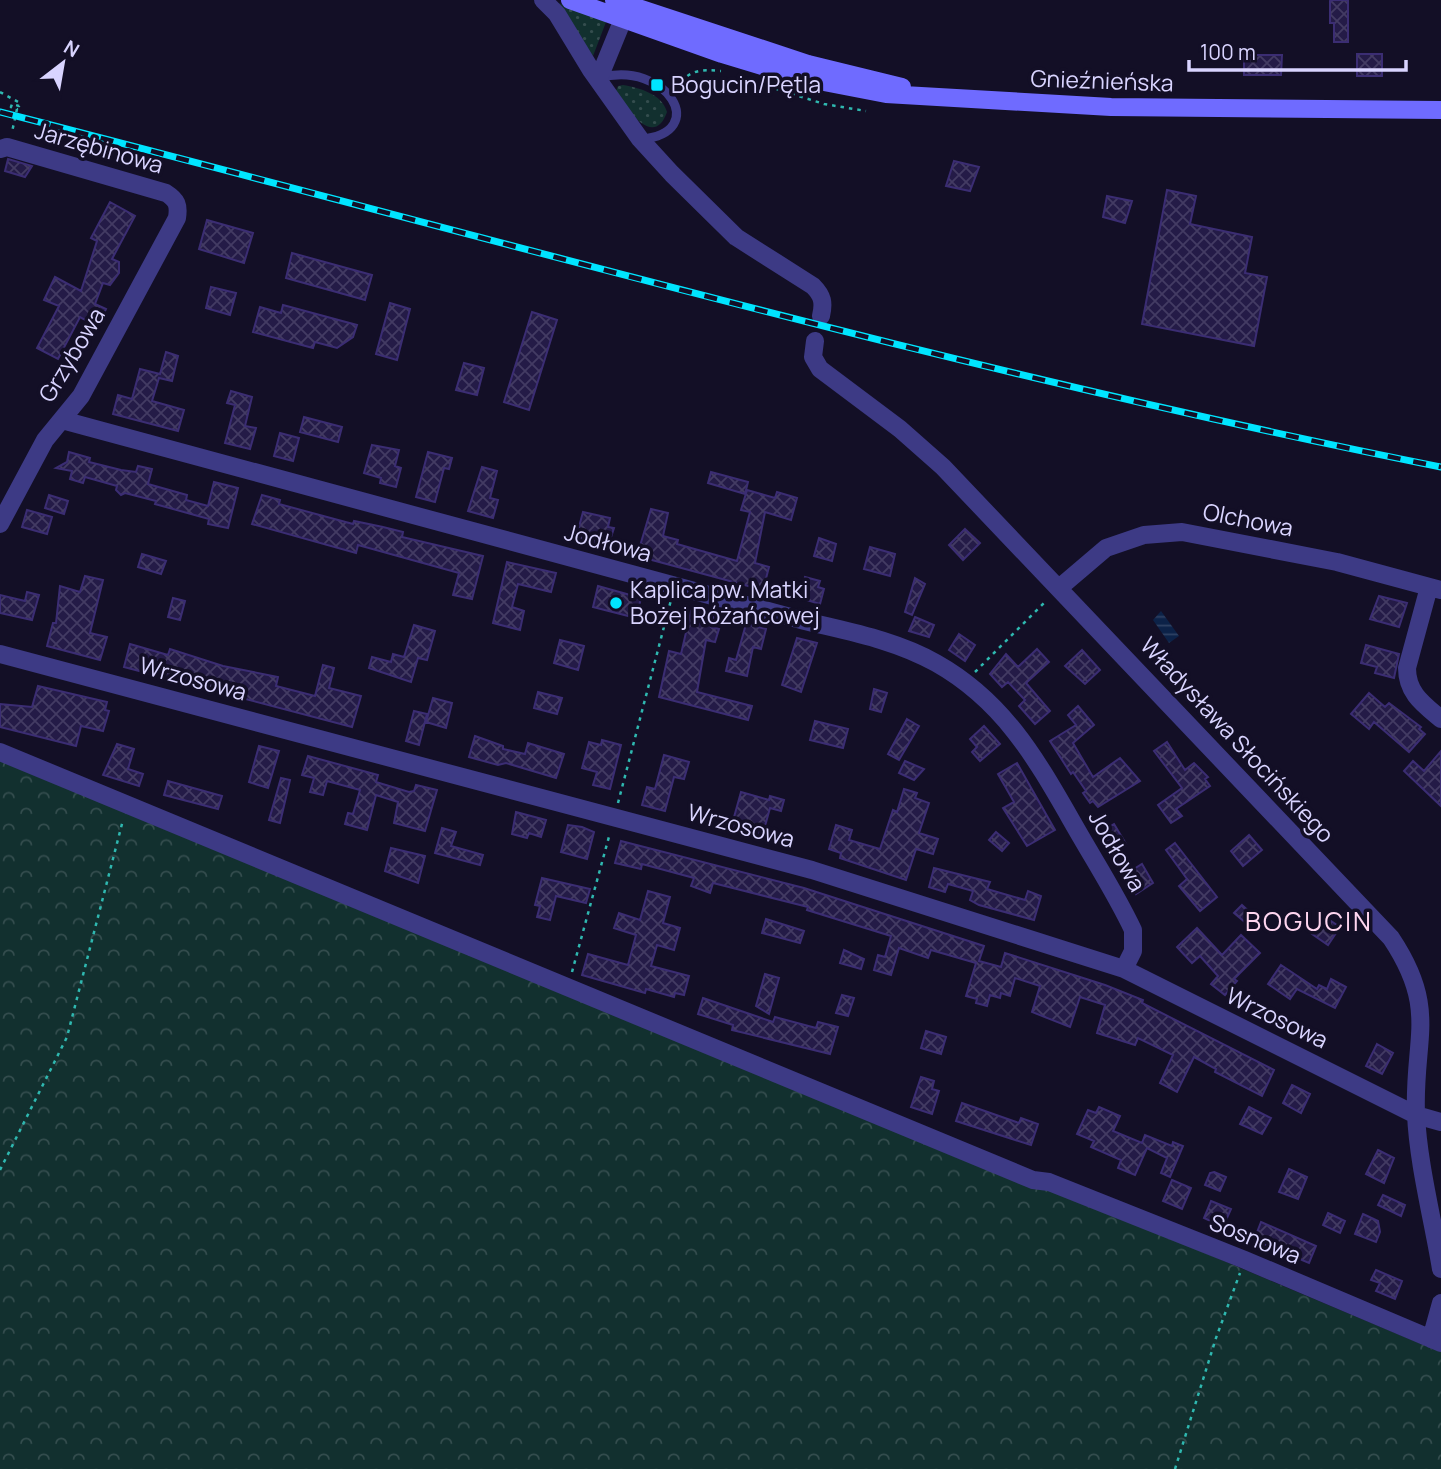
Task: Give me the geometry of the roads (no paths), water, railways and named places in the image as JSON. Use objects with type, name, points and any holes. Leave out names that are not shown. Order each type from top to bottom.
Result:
[{"type":"main road","name":"Gnieźnieńska","points":[[570,0],[624,6],[722,54],[824,84],[886,94],[1083,106],[1441,110]]},
{"type":"street","points":[[543,0],[557,14],[640,139],[736,237],[813,286],[821,294],[824,304],[821,316]]},
{"type":"street","points":[[599,78],[624,6]]},
{"type":"street","name":"Jarzębinowa","points":[[6,140],[7,147],[166,193],[174,198],[179,207]]},
{"type":"street","name":"Grzybowa","points":[[0,524],[46,440],[87,384],[177,218],[179,207]]},
{"type":"street","name":"Władysława Słocińskiego","points":[[815,341],[813,357],[820,369],[924,450],[1059,588],[1391,938],[1416,982],[1422,1015],[1416,1115],[1441,1269]]},
{"type":"street","name":"Jodłowa","points":[[62,420],[675,587],[880,639],[936,663],[964,682],[1021,735],[1133,930],[1133,951],[1124,969]]},
{"type":"street","name":"Olchowa","points":[[1059,588],[1106,548],[1144,535],[1172,532],[1263,547],[1435,588]]},
{"type":"street","points":[[1435,588],[1407,668],[1407,680],[1413,694],[1441,719]]},
{"type":"street","name":"Wrzosowa","points":[[0,654],[812,870],[1124,969],[1416,1115],[1441,1122]]},
{"type":"street","name":"Sosnowa","points":[[0,752],[126,807],[1033,1180],[1049,1182],[1245,1260],[1436,1341]]},
{"type":"street","points":[[1436,1341],[1441,1303]]},
{"type":"lane","points":[[599,78],[619,72],[640,77],[657,85],[673,99],[676,108],[670,129],[660,137],[640,139]]},
{"type":"water","points":[[1161,611],[1179,636],[1169,643],[1153,620]]},
{"type":"railway","points":[[0,112],[898,345],[1259,429],[1441,467]]},
{"type":"place","name":"Bogucin/Pętla","points":[[657,85]]},
{"type":"place","name":"Kaplica pw. Matki Bożej Różańcowej","points":[[616,603]]},
{"type":"district","name":"BOGUCIN","points":[[1309,922]]}]
